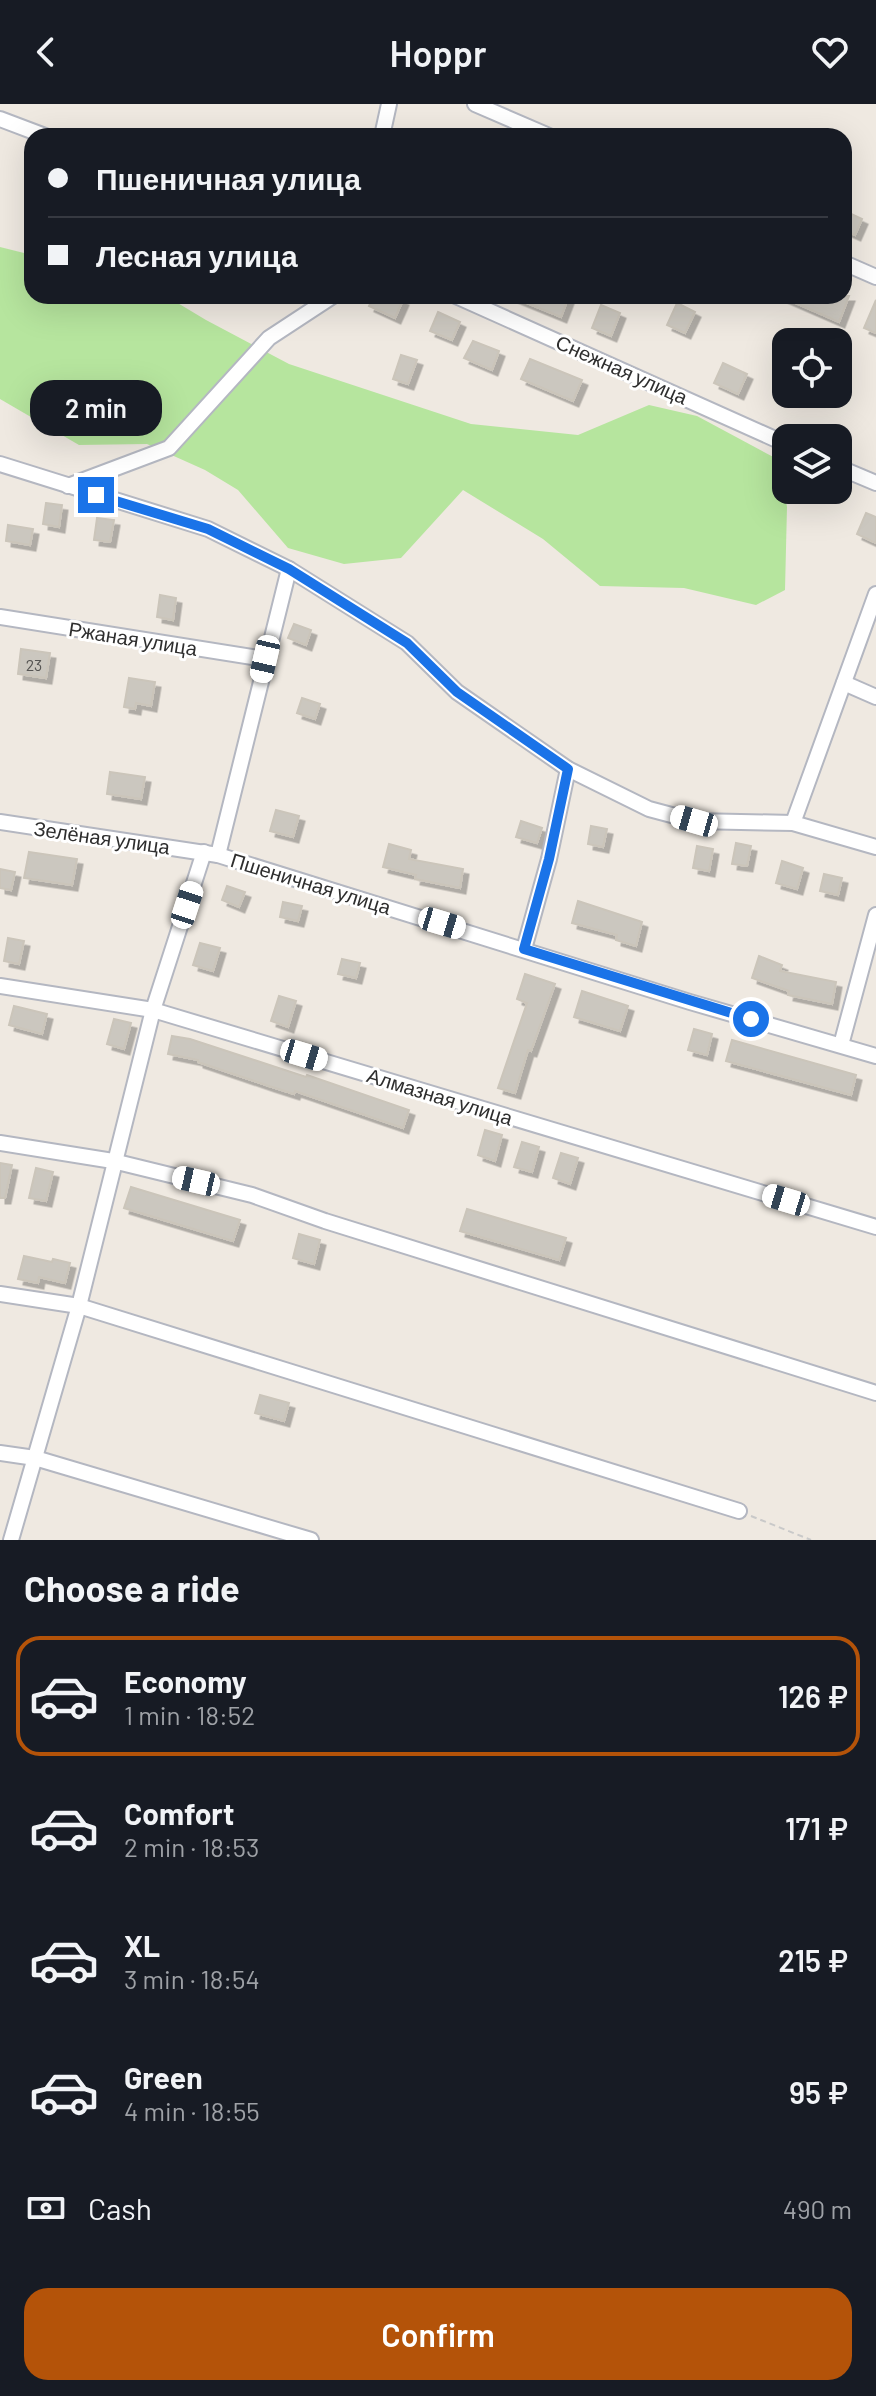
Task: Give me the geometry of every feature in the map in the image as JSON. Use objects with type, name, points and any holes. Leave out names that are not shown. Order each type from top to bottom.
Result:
[{"type":"street","points":[[384,128],[389,104]]},
{"type":"street","points":[[475,104],[530,128]]},
{"type":"street","points":[[0,119],[24,128]]},
{"type":"street","points":[[852,266],[876,277]]},
{"type":"street","points":[[68,486],[169,448],[269,338],[321,304]]},
{"type":"street","name":"Снежная улица","points":[[474,304],[772,438]]},
{"type":"street","points":[[0,464],[208,529],[289,569],[407,643],[457,692],[568,769],[649,809],[694,821],[793,823],[876,847]]},
{"type":"street","points":[[852,473],[876,483]]},
{"type":"street","points":[[11,1540],[79,1306],[153,1010],[211,854],[289,569]]},
{"type":"street","points":[[793,823],[876,594]]},
{"type":"street","name":"Ржаная улица","points":[[0,617],[265,659]]},
{"type":"street","points":[[844,683],[876,697]]},
{"type":"street","points":[[524,949],[549,859],[568,769]]},
{"type":"street","name":"Зелёная улица","points":[[0,822],[211,854]]},
{"type":"street","name":"Пшеничная улица","points":[[211,854],[876,1056]]},
{"type":"street","points":[[841,1045],[876,915]]},
{"type":"street","name":"Алмазная улица","points":[[0,986],[153,1010],[876,1227]]},
{"type":"street","points":[[0,1143],[113,1161],[252,1195],[325,1221],[876,1393]]},
{"type":"street","points":[[0,1294],[79,1306],[739,1511]]},
{"type":"street","points":[[0,1453],[35,1458],[311,1540]]},
{"type":"path","points":[[739,1511],[811,1540]]},
{"type":"green space","points":[[0,247],[24,253],[24,304],[179,304],[289,364],[471,424],[578,435],[649,405],[697,416],[772,456],[772,504],[786,504],[787,507],[785,590],[756,605],[684,588],[600,586],[543,539],[463,490],[401,558],[344,564],[288,548],[238,490],[205,470],[147,444],[79,445],[0,399]]},
{"type":"building","points":[[852,214],[862,219],[855,235],[852,234]]},
{"type":"building","points":[[876,300],[876,333],[864,328]]},
{"type":"building","points":[[370,304],[401,304],[395,318]]},
{"type":"building","points":[[529,304],[566,304],[561,317]]},
{"type":"building","points":[[677,304],[695,312],[685,333],[667,325]]},
{"type":"building","points":[[798,304],[846,304],[839,322]]},
{"type":"building","points":[[601,305],[620,313],[611,336],[592,328]]},
{"type":"building","points":[[438,312],[460,322],[452,340],[430,331]]},
{"type":"building","points":[[473,341],[499,351],[492,370],[464,358]]},
{"type":"building","points":[[401,355],[417,360],[408,384],[393,379]]},
{"type":"building","points":[[530,359],[582,380],[573,401],[521,379]]},
{"type":"building","points":[[723,363],[747,374],[738,394],[714,383]]},
{"type":"building","points":[[46,503],[62,505],[59,527],[43,524]]},
{"type":"building","points":[[866,513],[876,517],[876,543],[857,534]]},
{"type":"building","points":[[97,518],[114,520],[110,542],[94,540]]},
{"type":"building","points":[[8,525],[33,529],[30,545],[6,541]]},
{"type":"building","points":[[160,595],[176,598],[173,620],[157,617]]},
{"type":"building","points":[[294,624],[311,630],[306,645],[288,638]]},
{"type":"building","points":[[21,649],[50,653],[46,678],[18,674]]},
{"type":"building","points":[[129,678],[155,682],[151,706],[136,703],[135,709],[124,707]]},
{"type":"building","points":[[302,698],[320,704],[315,719],[297,713]]},
{"type":"building","points":[[110,772],[145,777],[141,799],[107,794]]},
{"type":"building","points":[[276,810],[299,816],[293,837],[270,831]]},
{"type":"building","points":[[521,821],[542,828],[537,843],[516,837]]},
{"type":"building","points":[[591,826],[607,829],[603,847],[588,844]]},
{"type":"building","points":[[736,843],[751,846],[747,866],[732,864]]},
{"type":"building","points":[[389,844],[411,850],[409,859],[463,869],[460,888],[415,879],[416,875],[383,867]]},
{"type":"building","points":[[697,846],[713,849],[709,871],[693,868]]},
{"type":"building","points":[[29,852],[77,859],[72,885],[24,878]]},
{"type":"building","points":[[782,861],[803,868],[797,889],[776,883]]},
{"type":"building","points":[[0,869],[15,872],[11,890],[0,888]]},
{"type":"building","points":[[824,874],[842,878],[838,895],[820,891]]},
{"type":"building","points":[[227,886],[245,892],[239,907],[222,900]]},
{"type":"building","points":[[578,901],[642,922],[636,946],[616,940],[617,935],[572,923]]},
{"type":"building","points":[[283,902],[302,906],[298,921],[280,917]]},
{"type":"building","points":[[8,938],[24,941],[19,964],[4,961]]},
{"type":"building","points":[[200,943],[220,948],[213,971],[193,965]]},
{"type":"building","points":[[759,956],[782,965],[780,971],[836,982],[832,1004],[788,995],[789,991],[752,978]]},
{"type":"building","points":[[342,959],[360,963],[356,978],[338,974]]},
{"type":"building","points":[[525,974],[555,984],[531,1051],[528,1050],[515,1093],[498,1088],[527,1003],[517,999]]},
{"type":"building","points":[[582,991],[628,1006],[620,1031],[574,1017]]},
{"type":"building","points":[[279,996],[296,1001],[288,1027],[271,1021]]},
{"type":"building","points":[[14,1006],[47,1014],[42,1034],[9,1025]]},
{"type":"building","points":[[114,1019],[131,1023],[124,1049],[107,1044]]},
{"type":"building","points":[[694,1029],[712,1034],[707,1055],[688,1050]]},
{"type":"building","points":[[172,1036],[307,1075],[409,1110],[403,1128],[198,1060],[168,1054]]},
{"type":"building","points":[[732,1040],[856,1075],[851,1095],[726,1061]]},
{"type":"building","points":[[485,1130],[502,1135],[495,1161],[478,1155]]},
{"type":"building","points":[[522,1142],[539,1147],[532,1172],[514,1167]]},
{"type":"building","points":[[561,1153],[578,1158],[570,1184],[553,1178]]},
{"type":"building","points":[[0,1163],[12,1165],[5,1198],[0,1198]]},
{"type":"building","points":[[36,1168],[53,1172],[46,1201],[29,1198]]},
{"type":"building","points":[[131,1187],[240,1220],[233,1241],[124,1208]]},
{"type":"building","points":[[467,1209],[566,1238],[559,1260],[460,1231]]},
{"type":"building","points":[[299,1234],[320,1240],[314,1264],[293,1258]]},
{"type":"building","points":[[24,1256],[70,1263],[65,1283],[39,1277],[38,1283],[18,1279]]},
{"type":"building","points":[[260,1395],[289,1403],[284,1421],[255,1413]]},
{"type":"route","points":[[96,495],[208,529],[289,569],[407,643],[457,692],[568,769],[549,859],[524,949],[751,1019]]}]
